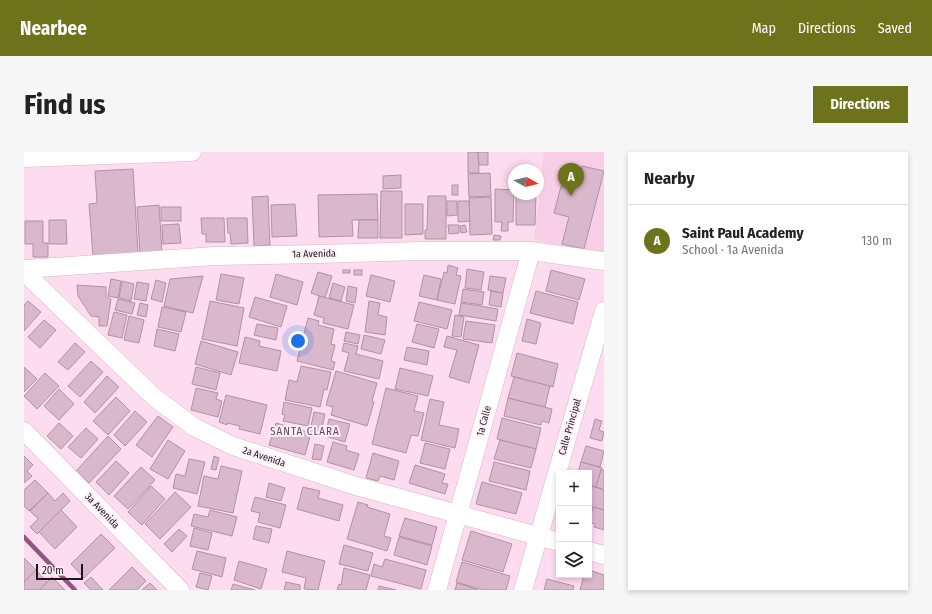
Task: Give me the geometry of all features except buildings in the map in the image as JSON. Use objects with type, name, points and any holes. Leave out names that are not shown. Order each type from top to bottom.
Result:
[{"type":"street","points":[[24,158],[192,152]]},
{"type":"street","name":"1a Avenida","points":[[24,269],[215,256],[420,251],[531,251],[604,261]]},
{"type":"street","name":"1a Calle","points":[[437,590],[531,251]]},
{"type":"street","name":"2a Avenida","points":[[24,272],[154,397],[194,427],[232,446],[356,486],[556,541]]},
{"type":"street","name":"Calle Principal","points":[[523,590],[604,311]]},
{"type":"street","name":"3a Avenida","points":[[24,431],[180,590]]},
{"type":"street","points":[[592,552],[604,555]]},
{"type":"shaded area","points":[[544,152],[604,152],[604,255],[534,240],[539,200],[544,200],[544,164],[543,164]]},
{"type":"waterway","points":[[24,537],[75,590]]},
{"type":"place","name":"Saint Paul Academy","points":[[571,196]]},
{"type":"district","name":"SANTA CLARA","points":[[305,431]]}]
